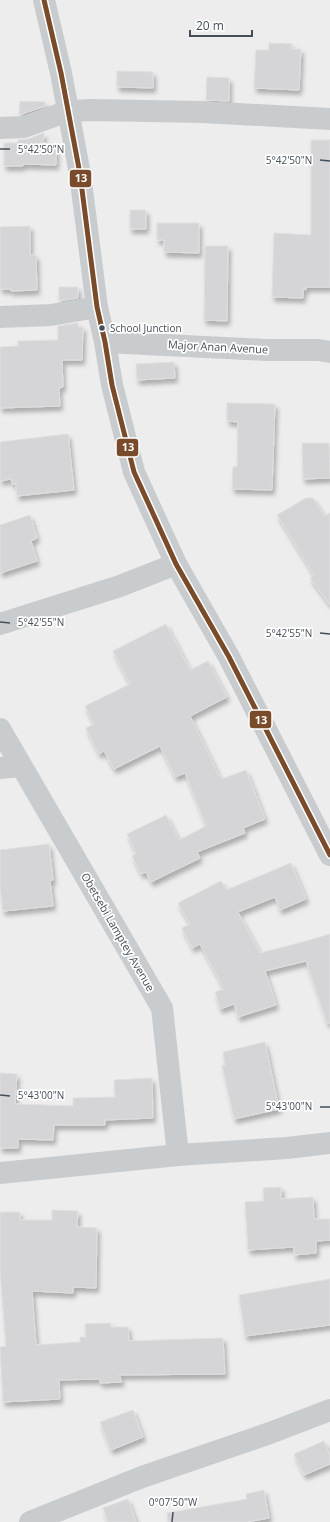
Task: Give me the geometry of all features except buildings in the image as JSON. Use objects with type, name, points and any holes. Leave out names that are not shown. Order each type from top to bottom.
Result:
[{"type":"street","points":[[44,0],[61,73],[80,174],[97,308],[105,342],[112,385],[134,472],[176,564],[229,657],[330,855]]},
{"type":"street","points":[[0,128],[24,127],[68,111],[92,110],[202,112],[330,120]]},
{"type":"street","points":[[0,317],[50,315],[97,308]]},
{"type":"street","name":"Major Anan Avenue","points":[[105,342],[267,350],[318,350],[330,352]]},
{"type":"street","points":[[0,624],[120,586],[176,564]]},
{"type":"street","name":"Obetsebi Lamptey Avenue","points":[[0,729],[162,1008],[178,1155]]},
{"type":"street","points":[[0,768],[22,766]]},
{"type":"street","points":[[0,1173],[178,1155],[287,1148],[330,1143]]},
{"type":"street","points":[[30,1522],[142,1477],[270,1433],[330,1410]]},
{"type":"transit line","name":"13","points":[[44,0],[61,73],[80,174],[97,307],[105,342],[112,385],[134,472],[176,564],[229,657],[330,855]]},
{"type":"place","name":"School Junction","points":[[102,328]]}]
